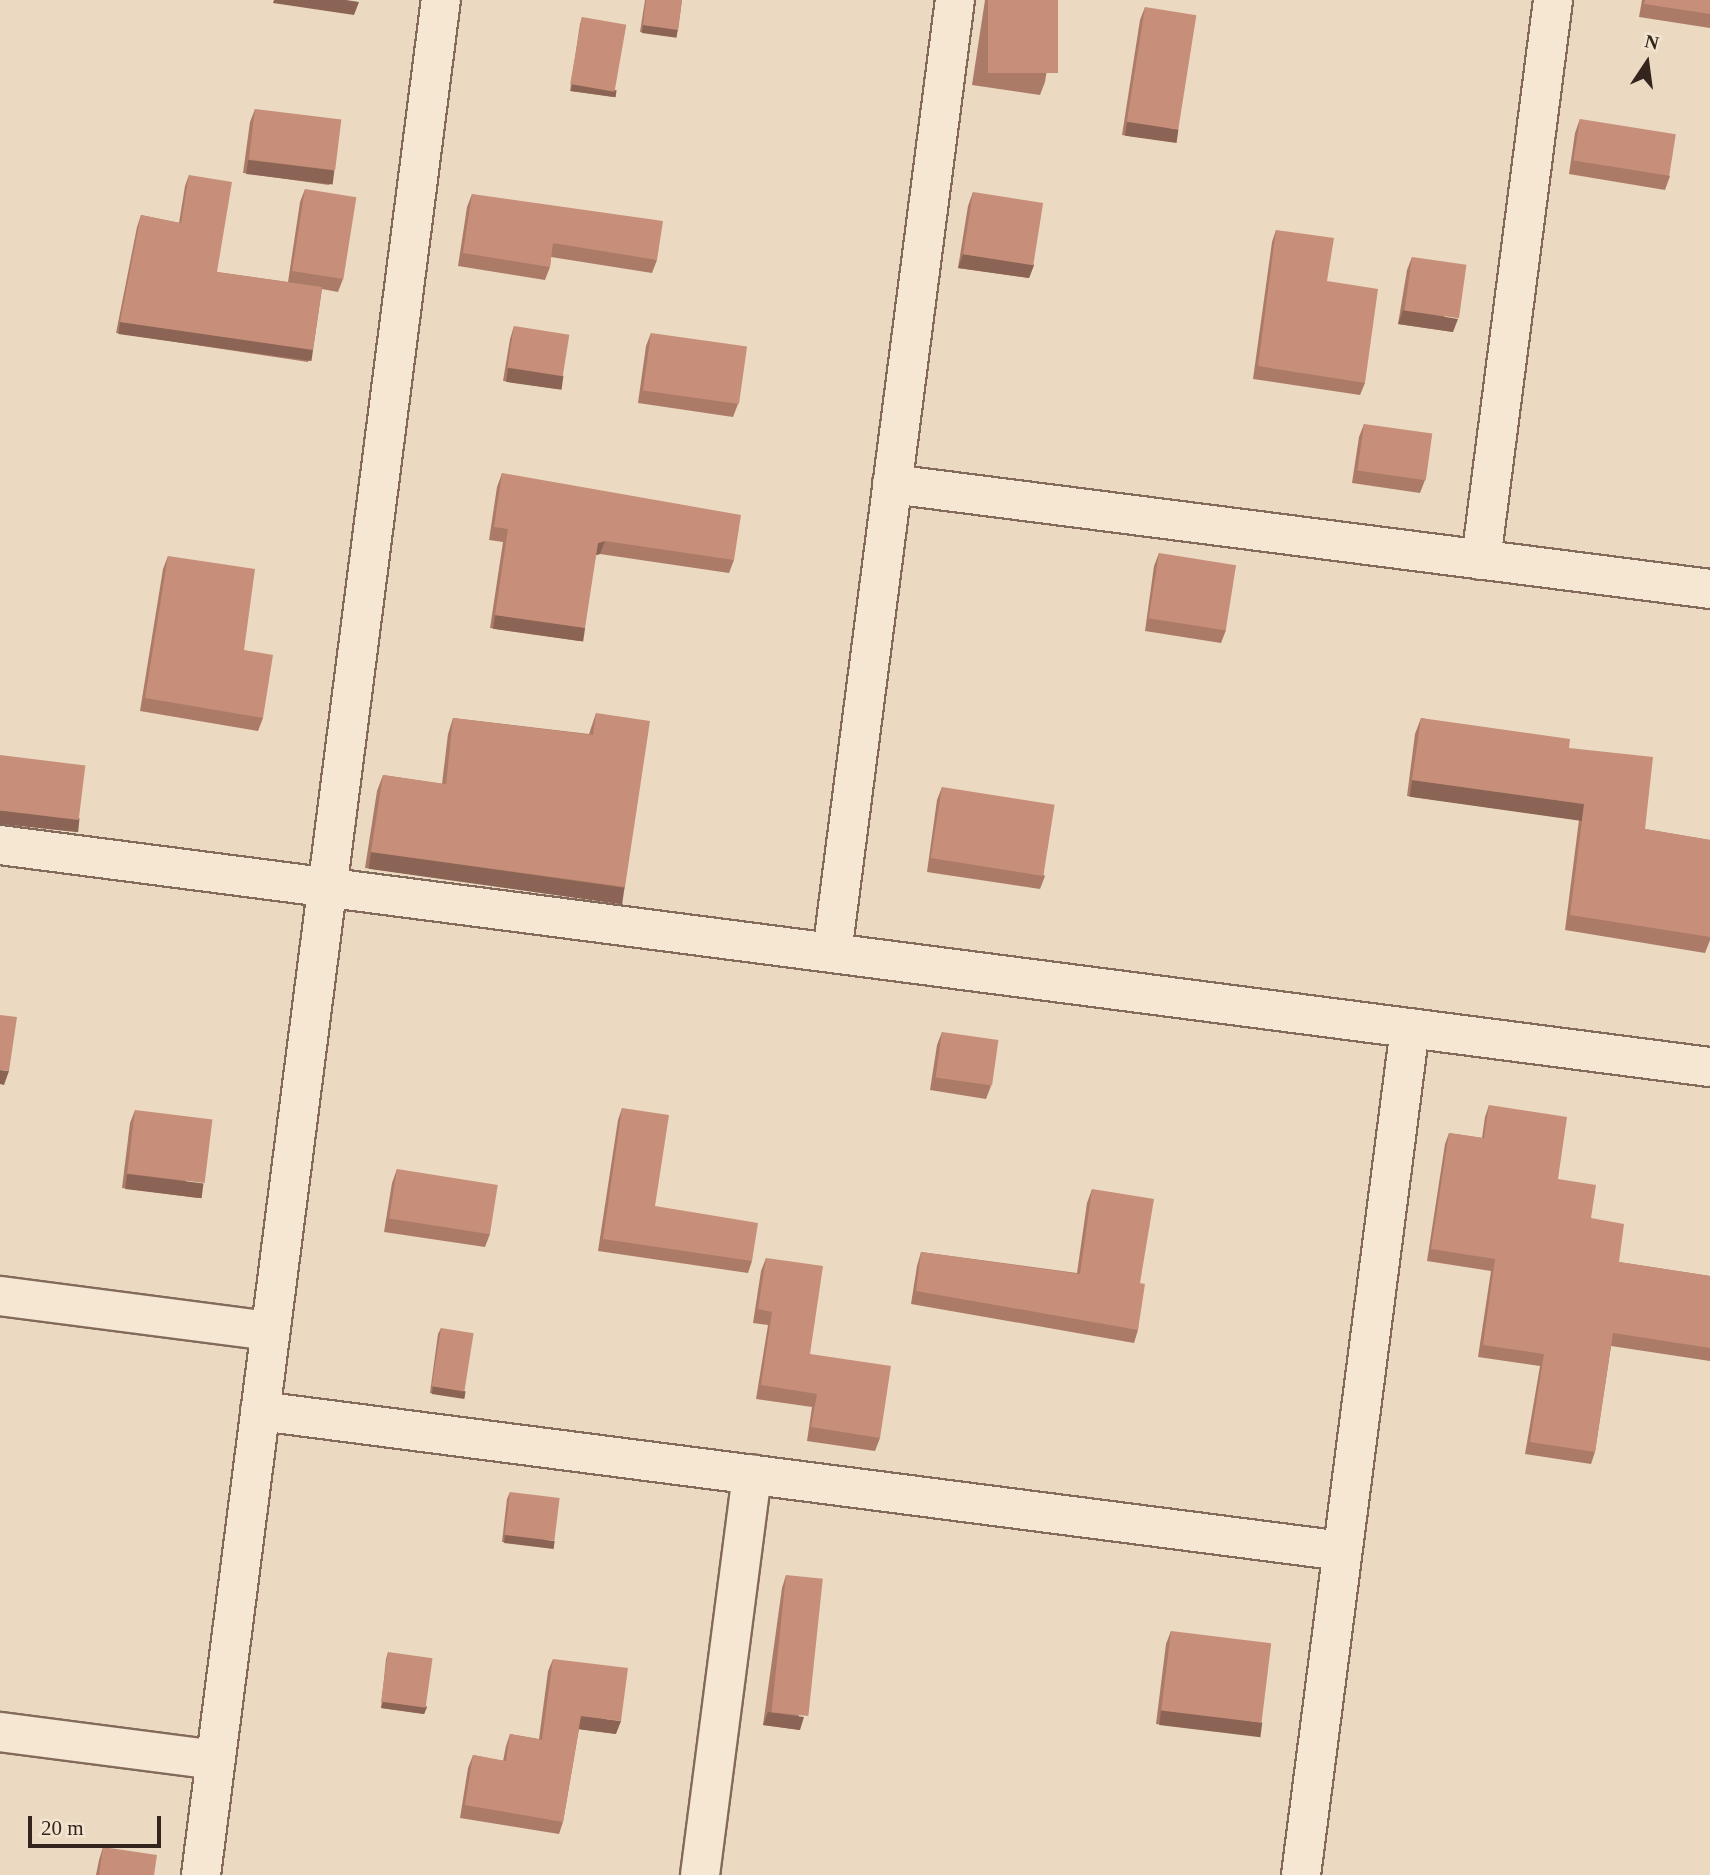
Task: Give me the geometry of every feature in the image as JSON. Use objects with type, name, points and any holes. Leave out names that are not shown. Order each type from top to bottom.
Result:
[{"type":"street","points":[[201,1875],[441,0]]},
{"type":"street","points":[[832,953],[954,0]]},
{"type":"street","points":[[1480,560],[1553,0]]},
{"type":"street","points":[[892,484],[1710,589]]},
{"type":"street","points":[[0,845],[1710,1067]]},
{"type":"street","points":[[1301,1875],[1410,1028]]},
{"type":"street","points":[[0,1296],[270,1331]]},
{"type":"street","points":[[260,1411],[1342,1550]]},
{"type":"street","points":[[700,1875],[752,1474]]},
{"type":"street","points":[[0,1732],[215,1760]]},
{"type":"building","points":[[646,0],[682,0],[678,30],[643,25]]},
{"type":"building","points":[[988,0],[1058,0],[1058,73],[988,73]]},
{"type":"building","points":[[1645,0],[1710,0],[1710,14],[1644,4]]},
{"type":"building","points":[[1145,7],[1196,15],[1178,130],[1127,122]]},
{"type":"building","points":[[582,17],[626,25],[615,92],[570,84]]},
{"type":"building","points":[[255,109],[341,120],[335,170],[249,160]]},
{"type":"building","points":[[1580,119],[1676,134],[1669,176],[1573,160]]},
{"type":"building","points":[[189,175],[232,182],[217,272],[322,287],[313,350],[120,322],[141,215],[181,223]]},
{"type":"building","points":[[305,189],[356,197],[343,279],[292,271]]},
{"type":"building","points":[[973,192],[1043,203],[1033,265],[963,254]]},
{"type":"building","points":[[472,194],[663,221],[657,260],[553,243],[550,267],[463,253]]},
{"type":"building","points":[[1276,230],[1334,238],[1327,281],[1378,289],[1365,383],[1258,366]]},
{"type":"building","points":[[1412,257],[1466,265],[1459,318],[1404,310]]},
{"type":"building","points":[[514,326],[569,335],[563,376],[507,367]]},
{"type":"building","points":[[651,333],[747,346],[739,404],[643,390]]},
{"type":"building","points":[[1364,424],[1432,434],[1426,480],[1357,471]]},
{"type":"building","points":[[502,473],[741,515],[734,560],[605,541],[598,543],[585,628],[495,615],[508,529],[494,527]]},
{"type":"building","points":[[1159,553],[1236,565],[1226,630],[1149,618]]},
{"type":"building","points":[[168,556],[255,569],[244,650],[273,655],[263,718],[145,698]]},
{"type":"building","points":[[596,713],[650,721],[625,887],[371,852],[383,775],[446,784],[453,718],[593,735]]},
{"type":"building","points":[[1421,718],[1570,739],[1569,748],[1653,757],[1645,829],[1710,840],[1710,937],[1570,915],[1584,804],[1412,780]]},
{"type":"building","points":[[0,755],[85,765],[79,820],[0,810]]},
{"type":"building","points":[[942,787],[1055,805],[1043,876],[931,858]]},
{"type":"building","points":[[0,1015],[17,1017],[9,1071],[0,1070]]},
{"type":"building","points":[[942,1032],[998,1040],[992,1085],[936,1078]]},
{"type":"building","points":[[1489,1105],[1567,1117],[1558,1179],[1596,1185],[1591,1218],[1624,1224],[1619,1262],[1710,1276],[1710,1348],[1613,1333],[1595,1452],[1530,1442],[1544,1354],[1483,1345],[1495,1259],[1431,1249],[1449,1133],[1484,1138]]},
{"type":"building","points":[[622,1108],[669,1115],[655,1206],[758,1223],[752,1261],[603,1239]]},
{"type":"building","points":[[135,1110],[212,1120],[205,1183],[127,1174]]},
{"type":"building","points":[[397,1169],[498,1185],[490,1234],[389,1218]]},
{"type":"building","points":[[1092,1189],[1154,1199],[1140,1283],[1145,1284],[1138,1330],[916,1291],[921,1252],[1080,1274]]},
{"type":"building","points":[[766,1258],[823,1266],[810,1354],[891,1366],[880,1438],[811,1427],[817,1394],[761,1385],[772,1312],[758,1309]]},
{"type":"building","points":[[441,1328],[474,1333],[464,1391],[432,1386]]},
{"type":"building","points":[[510,1492],[560,1498],[554,1541],[505,1535]]},
{"type":"building","points":[[786,1575],[823,1579],[808,1716],[772,1712]]},
{"type":"building","points":[[1171,1631],[1271,1643],[1261,1723],[1161,1710]]},
{"type":"building","points":[[388,1652],[433,1658],[426,1708],[381,1702]]},
{"type":"building","points":[[553,1659],[628,1668],[621,1721],[581,1716],[563,1822],[465,1805],[473,1755],[506,1761],[510,1734],[542,1740]]},
{"type":"building","points":[[103,1847],[157,1855],[154,1875],[99,1875]]}]
